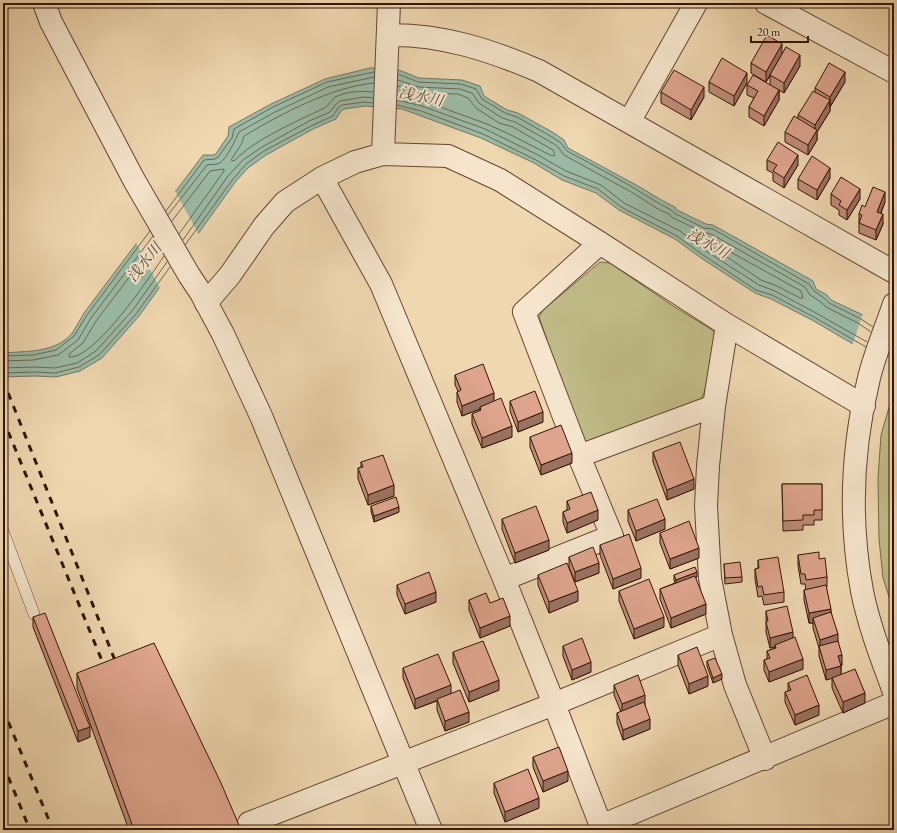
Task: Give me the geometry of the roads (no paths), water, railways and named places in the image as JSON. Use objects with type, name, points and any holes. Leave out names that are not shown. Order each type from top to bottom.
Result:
[{"type":"street","points":[[44,3],[55,29],[134,180],[223,334],[261,416],[431,830]]},
{"type":"street","points":[[383,154],[389,3]]},
{"type":"street","points":[[629,122],[696,3]]},
{"type":"street","points":[[766,3],[894,72]]},
{"type":"street","points":[[388,35],[408,35],[444,39],[471,45],[539,71],[894,272]]},
{"type":"street","points":[[206,303],[230,275],[264,226],[285,202],[322,178],[355,162],[383,154],[448,156],[500,180],[727,325],[864,406]]},
{"type":"street","points":[[322,178],[381,284],[504,579],[601,826],[765,759],[894,703]]},
{"type":"street","points":[[504,579],[612,536],[579,456],[524,312],[600,243]]},
{"type":"street","points":[[894,304],[869,377],[858,437],[854,487],[855,537],[863,592],[874,635],[894,692]]},
{"type":"street","points":[[727,325],[714,406],[708,466],[706,506],[710,578],[721,635],[735,685],[765,759]]},
{"type":"street","points":[[579,456],[714,406]]},
{"type":"street","points":[[249,823],[554,704],[721,635]]},
{"type":"lane","points":[[3,530],[34,614]]},
{"type":"water","name":"浅水川","points":[[370,68],[394,68],[419,78],[462,80],[480,86],[484,96],[507,110],[518,113],[554,133],[564,140],[568,148],[675,207],[677,210],[706,224],[713,225],[813,281],[816,289],[827,295],[831,300],[863,315],[894,368],[812,320],[771,299],[755,293],[701,258],[675,239],[619,210],[596,193],[562,180],[534,163],[481,138],[402,109],[365,106],[344,109],[336,119],[313,129],[266,155],[248,168],[236,181],[139,316],[102,358],[80,371],[56,377],[3,377],[3,353],[41,350],[59,344],[73,332],[84,313],[203,155],[215,155],[228,136],[229,127],[271,104],[325,79]]},
{"type":"railway","points":[[3,380],[118,668]]},
{"type":"railway","points":[[3,419],[107,673]]},
{"type":"railway","points":[[3,709],[53,830]]},
{"type":"railway","points":[[3,764],[30,830]]}]
